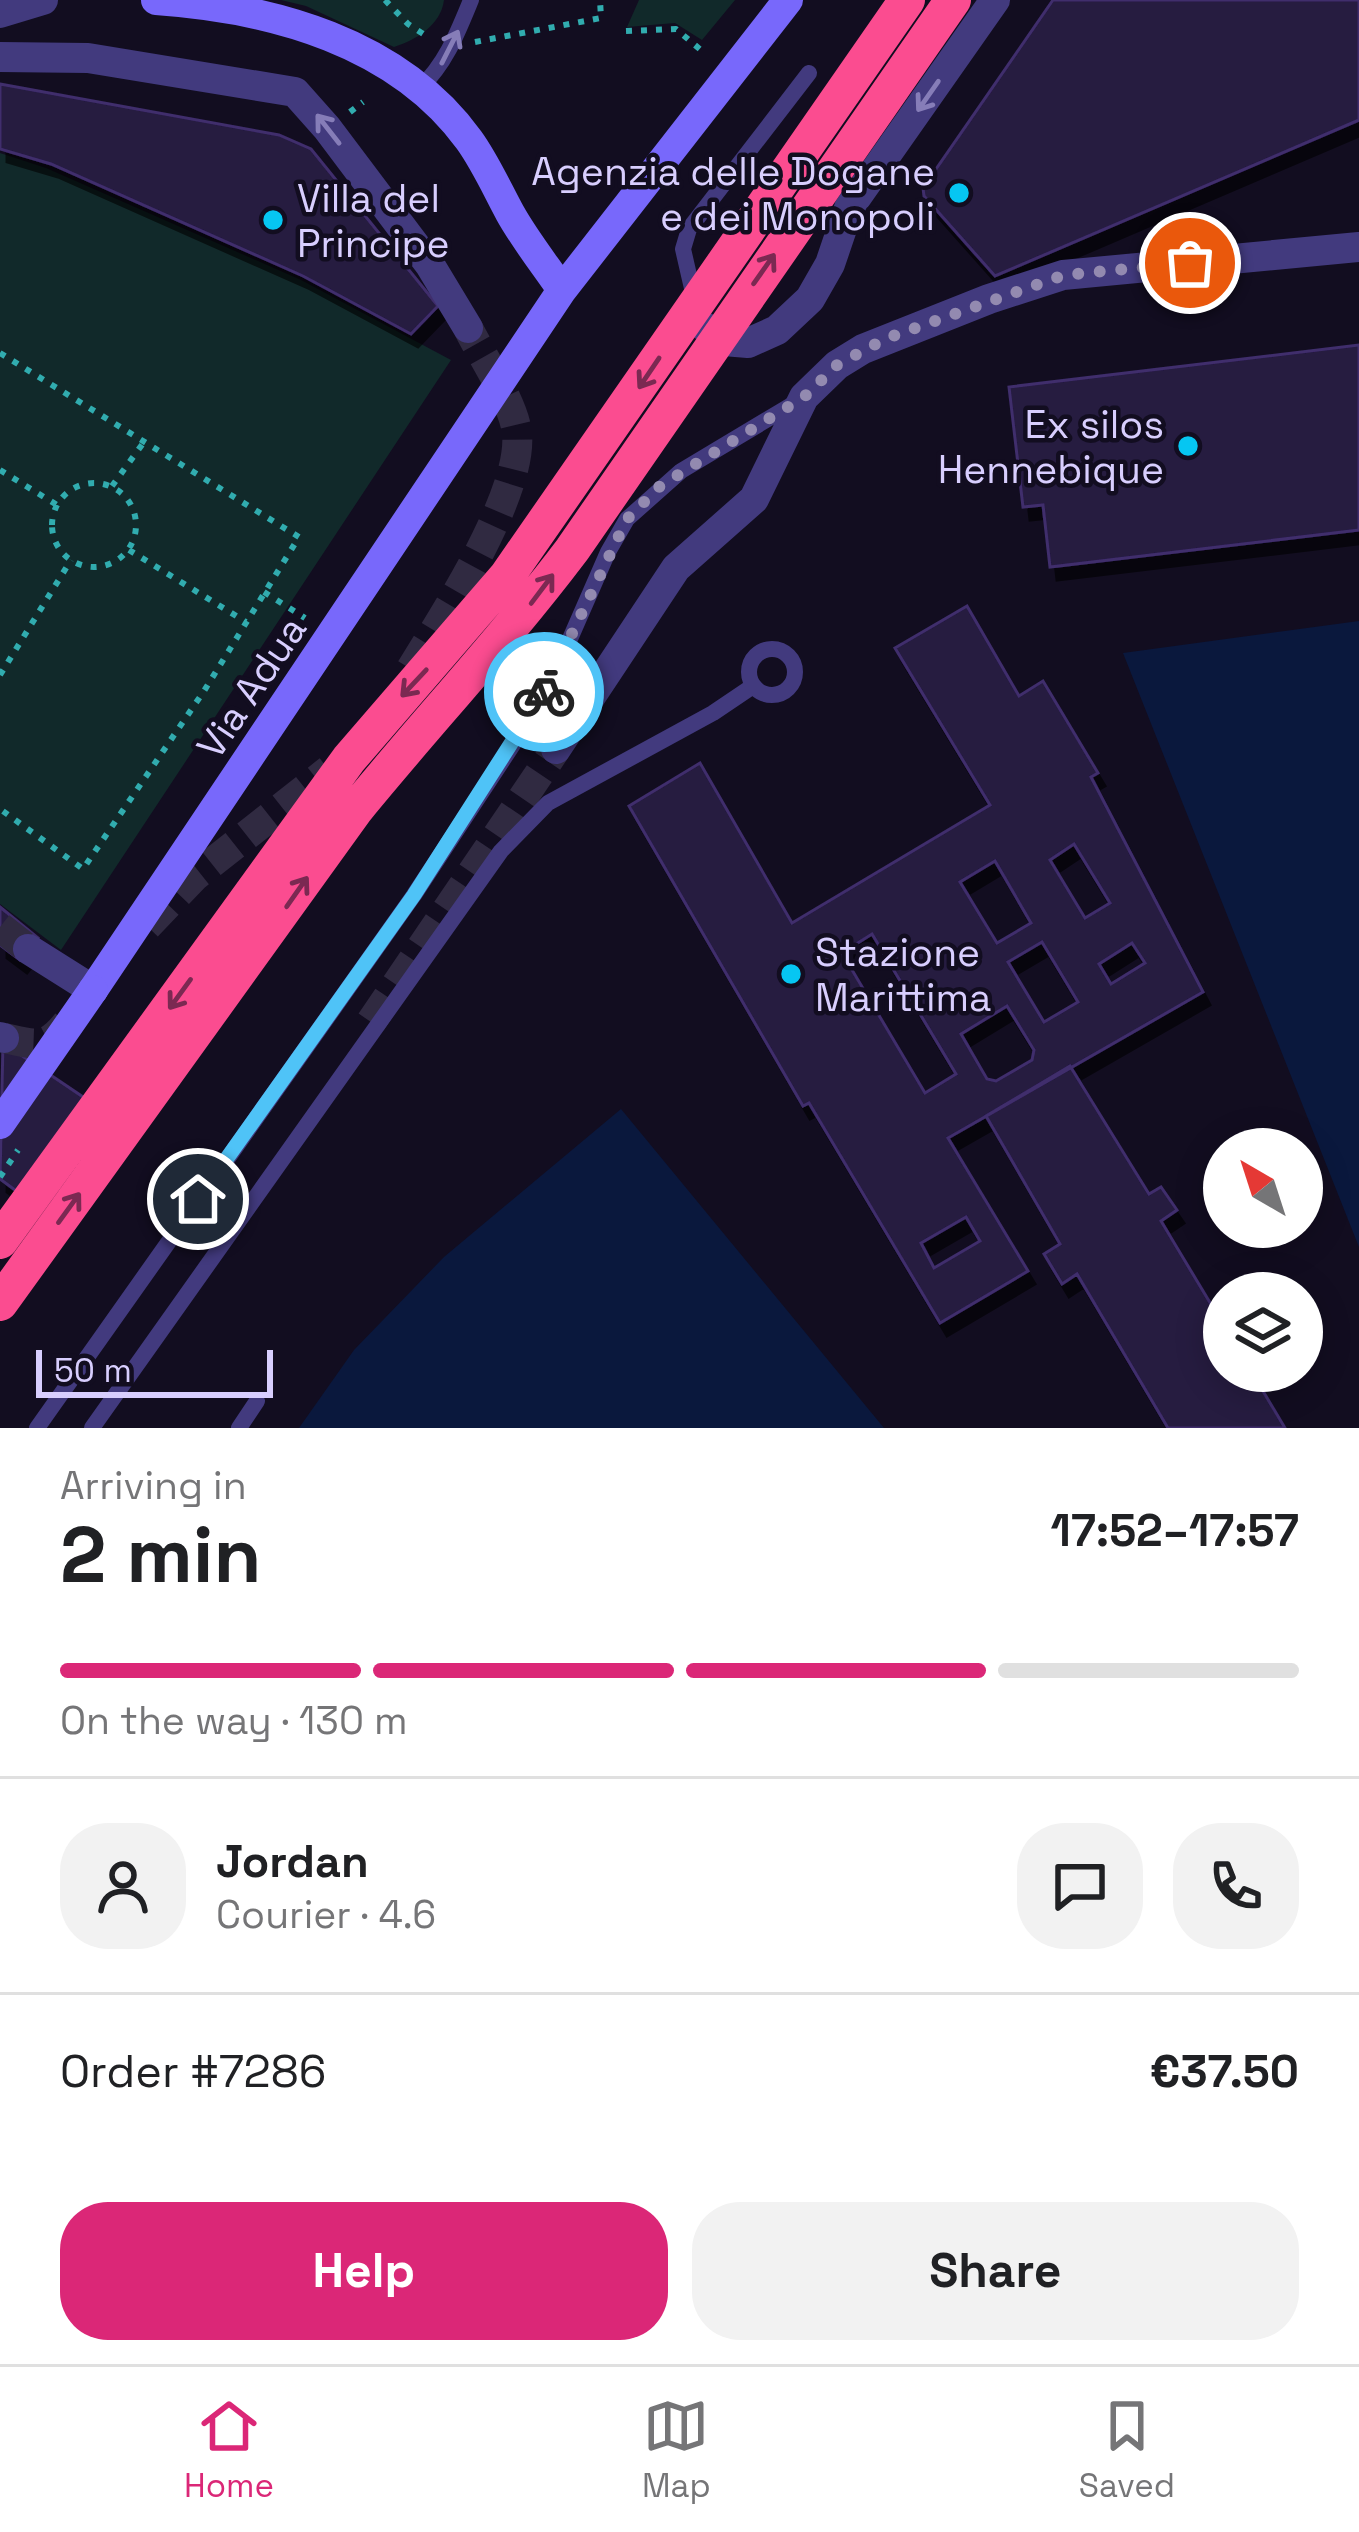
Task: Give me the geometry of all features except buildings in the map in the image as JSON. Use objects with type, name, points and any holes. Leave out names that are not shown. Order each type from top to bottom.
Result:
[{"type":"highway","points":[[0,1240],[338,773],[507,576],[907,0]]},
{"type":"highway","points":[[0,1303],[356,809],[520,618],[572,550],[952,0]]},
{"type":"main road","points":[[156,0],[189,1],[329,34],[386,62],[420,88],[468,139],[562,290]]},
{"type":"main road","name":"Via Adua","points":[[0,1124],[562,290],[788,0]]},
{"type":"street","points":[[0,13],[44,0]]},
{"type":"street","points":[[891,0],[698,280],[694,297],[706,328],[734,344],[762,338],[793,318],[822,282],[849,208],[995,0]]},
{"type":"street","points":[[0,57],[88,58],[295,92],[404,230],[468,328]]},
{"type":"street","points":[[556,748],[663,585],[754,499],[804,397],[837,365],[887,338],[1064,275],[1359,247]]},
{"type":"street","points":[[28,949],[93,990]]},
{"type":"lane","points":[[420,88],[452,46],[471,0]]},
{"type":"lane","points":[[694,297],[683,249],[688,229],[809,73]]},
{"type":"lane","points":[[37,1428],[414,895],[514,743],[559,664],[627,519],[681,471],[804,397]]},
{"type":"lane","points":[[761,645],[786,652],[796,674],[789,688],[775,695],[753,686],[750,665],[761,645]]},
{"type":"lane","points":[[92,1428],[524,825],[548,803],[753,686]]},
{"type":"lane","points":[[239,1428],[257,1401]]},
{"type":"path","points":[[506,34],[602,18],[600,0]]},
{"type":"path","points":[[626,31],[676,29],[702,51]]},
{"type":"path","points":[[0,353],[298,537],[83,869],[0,809]]},
{"type":"path","points":[[112,486],[144,442]]},
{"type":"path","points":[[0,470],[57,506]]},
{"type":"path","points":[[91,483],[112,486],[130,502],[134,514],[137,526],[129,550],[112,564],[91,567],[71,560],[57,545],[52,525],[57,506],[71,490],[91,483]]},
{"type":"path","points":[[129,550],[246,622]]},
{"type":"path","points":[[0,675],[71,560]]},
{"type":"path","points":[[264,592],[305,618]]},
{"type":"green space","points":[[281,0],[444,0],[438,17],[426,30],[394,47],[306,6]]},
{"type":"green space","points":[[639,0],[735,0],[702,40],[675,23],[627,27]]},
{"type":"green space","points":[[0,153],[46,168],[301,280],[451,360],[61,950],[0,904]]},
{"type":"water","points":[[1359,621],[1359,1247],[1323,1156],[1323,1128],[1312,1128],[1123,653]]},
{"type":"water","points":[[621,1109],[884,1428],[299,1428],[354,1350],[444,1257]]},
{"type":"tunnel","points":[[411,669],[497,516],[516,452],[513,416],[468,328]]},
{"type":"tunnel","points":[[371,1022],[556,749]]},
{"type":"tunnel","points":[[147,926],[194,877],[329,770]]},
{"type":"tunnel","points":[[0,927],[28,949]]},
{"type":"tunnel","points":[[4,1038],[39,1043],[67,1023]]},
{"type":"way so far","points":[[544,692],[627,519],[660,486],[804,397],[837,365],[887,338],[1064,275],[1190,263]]},
{"type":"place","name":"Agenzia delle Dogane e dei Monopoli","points":[[959,193]]},
{"type":"place","name":"Villa del Principe","points":[[273,220]]},
{"type":"place","name":"Ex silos Hennebique","points":[[1188,446]]},
{"type":"place","name":"Stazione Marittima","points":[[791,974]]},
{"type":"route","points":[[198,1199],[414,895],[544,692]]}]
